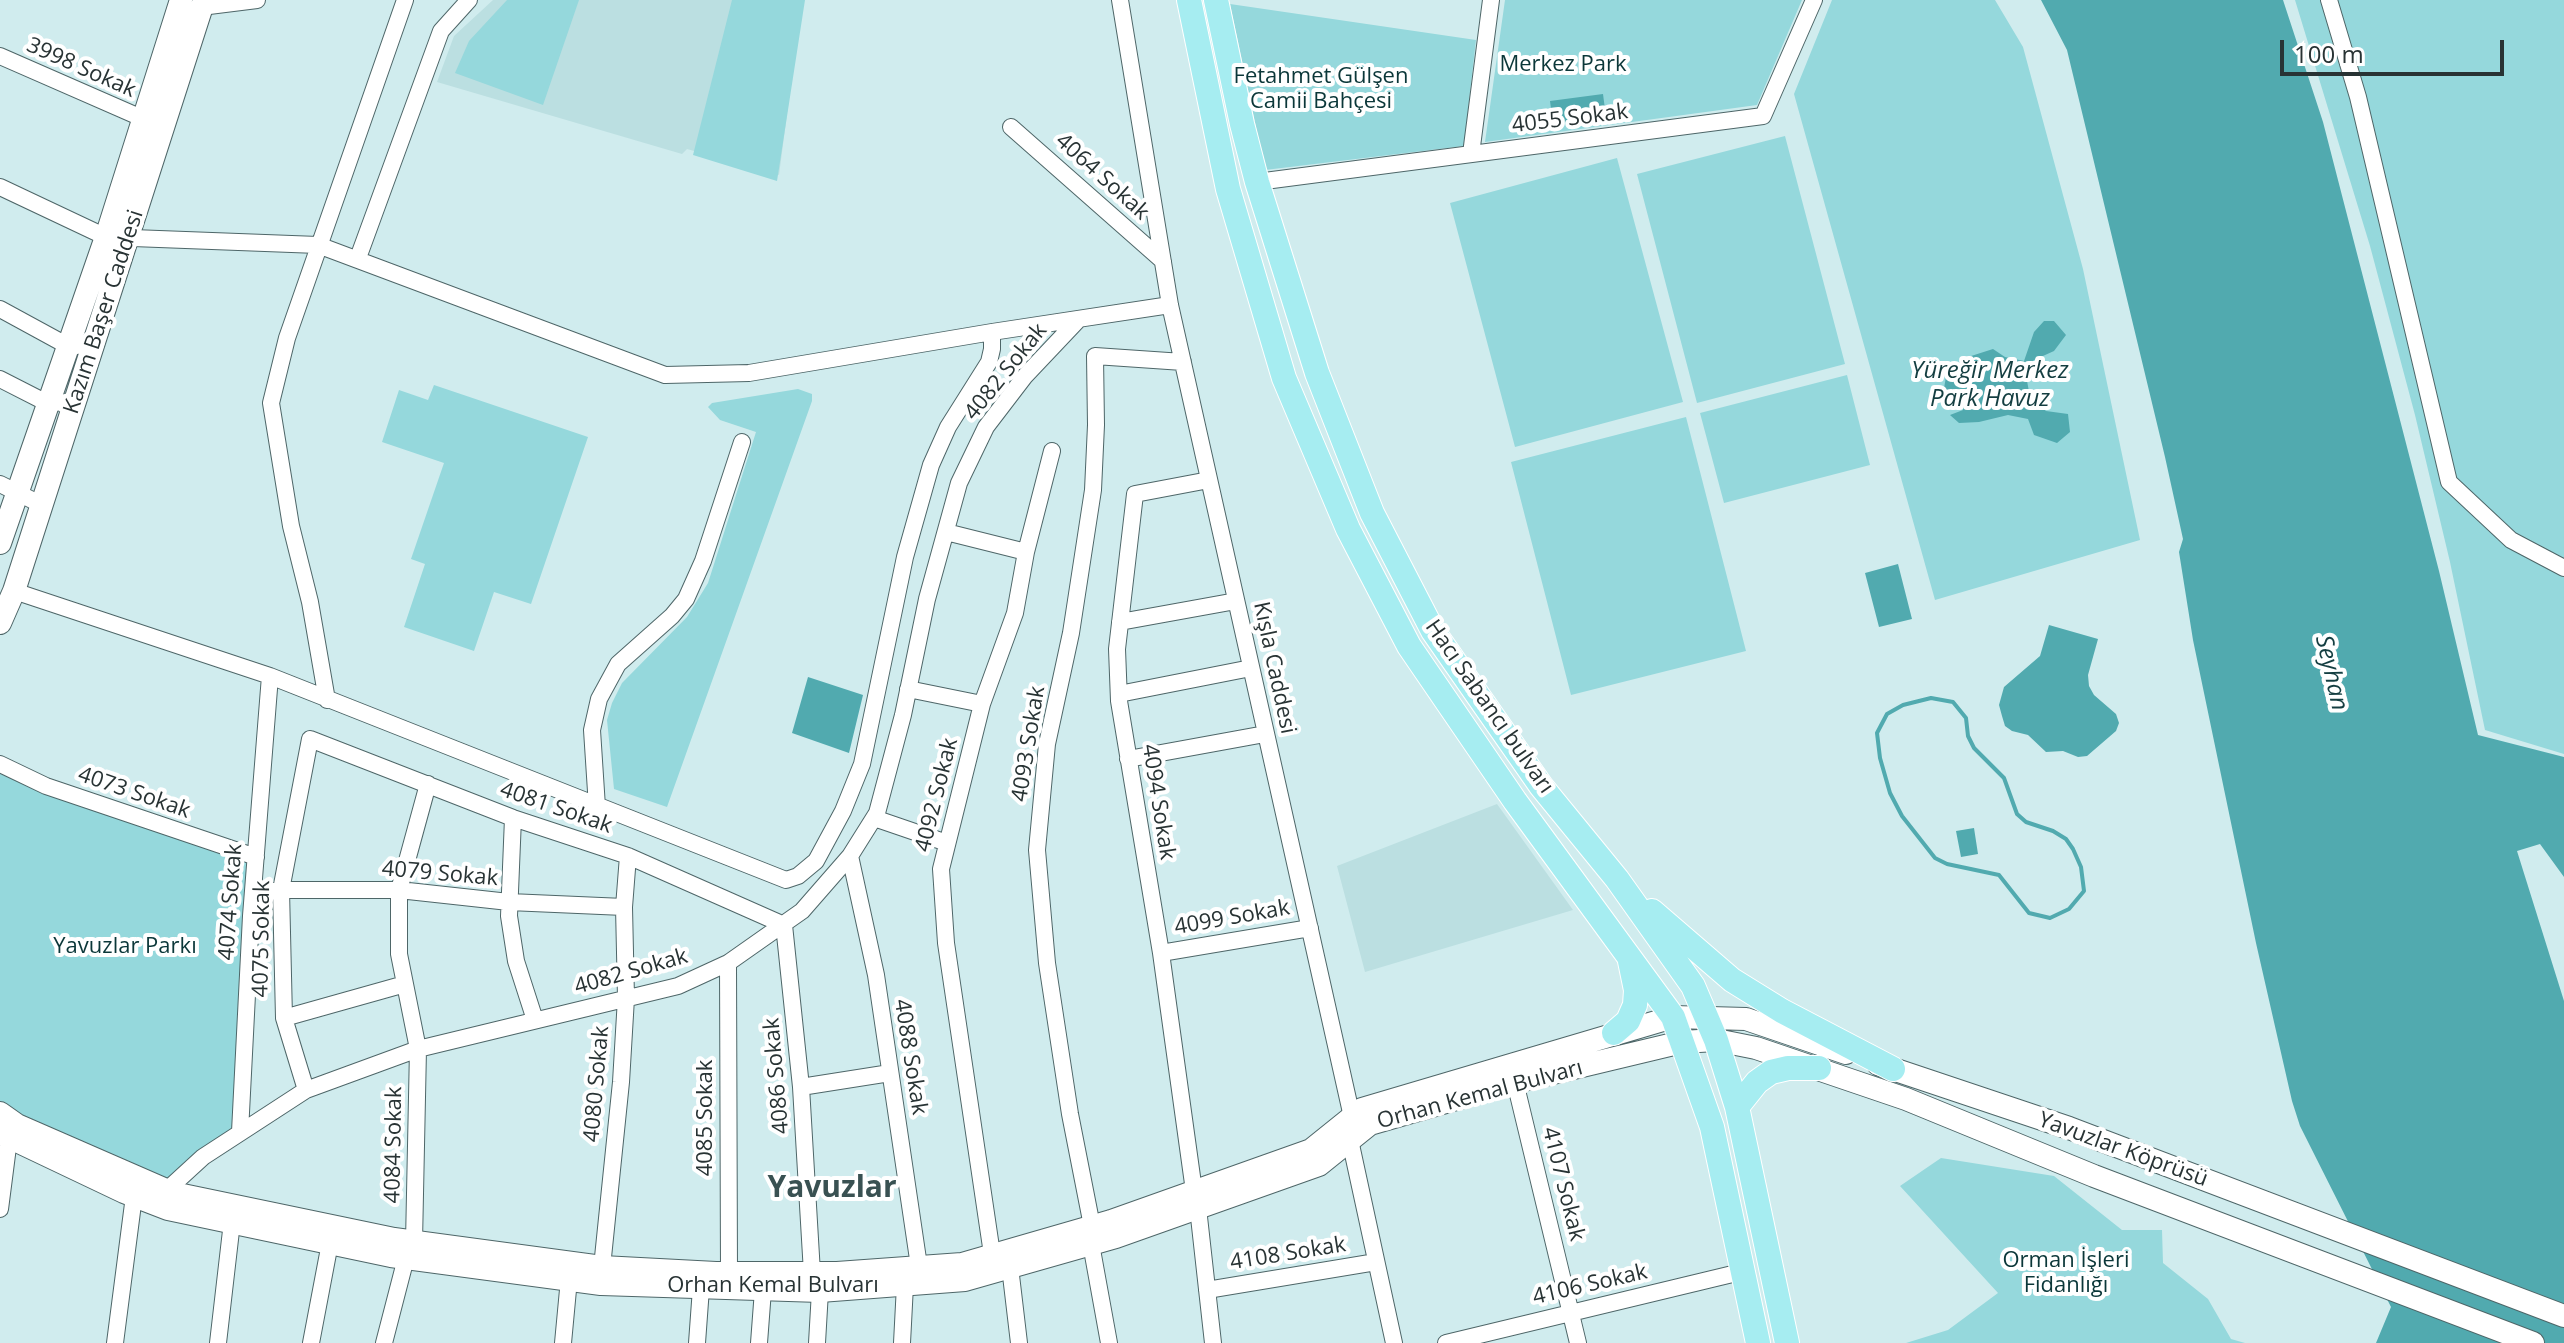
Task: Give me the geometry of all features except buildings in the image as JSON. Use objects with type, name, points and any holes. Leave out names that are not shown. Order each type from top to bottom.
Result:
[{"type":"main road","name":"Hacı Sabancı bulvarı","points":[[1189,0],[1228,189],[1284,378],[1348,529],[1409,646],[1515,801],[1628,951],[1673,1017],[1712,1127],[1758,1343]]},
{"type":"main road","name":"Hacı Sabancı bulvarı","points":[[1216,0],[1257,182],[1317,373],[1372,513],[1433,631],[1541,786],[1617,879],[1693,986],[1708,1016],[1737,1107],[1787,1343]]},
{"type":"main road","name":"Kazım Başer Caddesi","points":[[0,623],[14,591],[93,346],[144,119],[195,2]]},
{"type":"main road","name":"Kazım Başer Caddesi","points":[[0,543],[9,488],[117,238],[195,2]]},
{"type":"main road","points":[[1617,879],[1732,980],[1782,1011],[1893,1069]]},
{"type":"main road","points":[[1614,1033],[1628,1021],[1635,1005],[1634,974],[1628,951]]},
{"type":"main road","name":"Orhan Kemal Bulvarı","points":[[1196,1200],[1311,1150],[1362,1109],[1673,1017]]},
{"type":"main road","name":"Yavuzlar Köprüsü","points":[[1673,1017],[1746,1019],[2069,1128],[2564,1316]]},
{"type":"main road","name":"Orhan Kemal Bulvarı","points":[[0,1113],[17,1125],[167,1190],[410,1250],[601,1284],[763,1290],[919,1266],[1001,1261],[1319,1165],[1370,1124],[1515,1082],[1682,1042],[1716,1040]]},
{"type":"main road","name":"Yavuzlar Köprüsü","points":[[1716,1040],[1756,1048],[1906,1099],[2094,1176],[2533,1343]]},
{"type":"main road","points":[[1737,1107],[1757,1082],[1771,1072],[1788,1068],[1819,1068]]},
{"type":"main road","name":"Orhan Kemal Bulvarı","points":[[4,1136],[168,1209],[330,1243],[602,1267],[905,1285],[965,1280],[1001,1261]]},
{"type":"street","points":[[195,2],[257,0]]},
{"type":"street","points":[[327,700],[310,602],[291,526],[271,403],[287,338],[405,0]]},
{"type":"street","points":[[358,258],[441,31],[469,0]]},
{"type":"street","name":"Kışla Caddesi","points":[[1120,0],[1170,305],[1352,1117],[1350,1140],[1394,1343]]},
{"type":"street","points":[[1471,154],[1491,0]]},
{"type":"street","name":"4055 Sokak","points":[[1257,182],[1763,116],[1814,0]]},
{"type":"street","points":[[2329,0],[2358,97],[2449,482],[2511,540],[2564,568]]},
{"type":"street","name":"3998 Sokak","points":[[0,56],[144,119]]},
{"type":"street","name":"4064 Sokak","points":[[1011,127],[1163,261]]},
{"type":"street","points":[[0,187],[117,238],[318,245],[665,375],[749,373],[1170,305]]},
{"type":"street","points":[[0,309],[68,346],[93,346]]},
{"type":"street","name":"4082 Sokak","points":[[167,1190],[203,1157],[306,1090],[418,1049],[678,986],[728,963],[802,911],[850,856],[874,818],[908,689],[927,599],[959,483],[986,427],[1025,376],[1078,320]]},
{"type":"street","points":[[14,591],[270,676],[786,880],[798,876],[816,861],[843,811],[862,764],[905,557],[931,465],[948,427],[989,362],[992,332]]},
{"type":"street","name":"4093 Sokak","points":[[1092,1235],[1047,963],[1037,850],[1046,759],[1071,633],[1093,490],[1095,356],[1183,362]]},
{"type":"street","points":[[0,379],[47,403],[75,402]]},
{"type":"street","points":[[597,807],[591,739],[599,699],[618,664],[672,616],[686,599],[703,561],[742,442]]},
{"type":"street","name":"4092 Sokak","points":[[1019,1343],[1001,1261],[946,943],[941,869],[982,704],[1015,613],[1026,552],[1052,451]]},
{"type":"street","name":"4094 Sokak","points":[[1209,480],[1135,494],[1117,649],[1119,694],[1161,953],[1213,1343]]},
{"type":"street","points":[[9,488],[42,505]]},
{"type":"street","points":[[946,532],[1026,552]]},
{"type":"street","points":[[1120,622],[1236,601]]},
{"type":"street","points":[[1119,694],[1251,668]]},
{"type":"street","name":"4074 Sokak","points":[[240,1132],[253,894],[270,676]]},
{"type":"street","points":[[908,689],[982,704]]},
{"type":"street","points":[[1128,759],[1265,734]]},
{"type":"street","name":"4081 Sokak","points":[[310,739],[513,818],[628,856],[784,925]]},
{"type":"street","name":"4075 Sokak","points":[[306,1090],[284,1018],[281,890],[310,739]]},
{"type":"street","name":"4073 Sokak","points":[[0,764],[46,786],[256,857]]},
{"type":"street","name":"4084 Sokak","points":[[384,1343],[410,1250],[418,1049],[399,954],[399,890],[428,784]]},
{"type":"street","points":[[513,818],[509,902],[516,961],[535,1020]]},
{"type":"street","points":[[874,818],[947,843]]},
{"type":"street","name":"4080 Sokak","points":[[602,1267],[621,1082],[626,998],[624,907],[628,856]]},
{"type":"street","name":"4088 Sokak","points":[[850,856],[876,975],[919,1266]]},
{"type":"street","name":"4079 Sokak","points":[[253,894],[281,890],[399,890],[509,902],[624,907]]},
{"type":"street","name":"4086 Sokak","points":[[784,925],[801,1087],[816,1282],[817,1343]]},
{"type":"street","name":"4099 Sokak","points":[[1161,953],[1310,928]]},
{"type":"street","name":"4085 Sokak","points":[[728,963],[729,1273]]},
{"type":"street","points":[[284,1018],[405,984]]},
{"type":"street","points":[[801,1087],[890,1073]]},
{"type":"street","name":"4107 Sokak","points":[[1515,1082],[1578,1343]]},
{"type":"street","points":[[0,1209],[4,1136]]},
{"type":"street","points":[[115,1343],[134,1196]]},
{"type":"street","points":[[218,1343],[232,1222]]},
{"type":"street","points":[[1092,1235],[1109,1343]]},
{"type":"street","points":[[311,1343],[330,1243]]},
{"type":"street","name":"4108 Sokak","points":[[1207,1290],[1376,1262]]},
{"type":"street","name":"4106 Sokak","points":[[1446,1343],[1745,1271]]},
{"type":"street","points":[[563,1343],[569,1279]]},
{"type":"street","points":[[902,1343],[905,1285]]},
{"type":"street","points":[[697,1343],[701,1288]]},
{"type":"street","points":[[759,1343],[763,1290]]},
{"type":"shaded area","points":[[493,0],[802,0],[779,175],[687,149],[682,154],[437,82],[454,36]]},
{"type":"shaded area","points":[[1497,804],[1573,910],[1365,972],[1337,866]]},
{"type":"green space","points":[[507,0],[579,0],[543,105],[455,73],[469,41]]},
{"type":"green space","points":[[732,0],[805,0],[777,181],[693,155]]},
{"type":"green space","name":"Merkez Park","points":[[1505,0],[1802,0],[1757,105],[1485,142]]},
{"type":"green space","points":[[1832,0],[1995,0],[2023,47],[2083,269],[2140,540],[1935,600],[1794,94]]},
{"type":"green space","points":[[2295,0],[2564,0],[2564,754],[2485,730],[2415,415],[2370,246]]},
{"type":"green space","name":"Fetahmet Gülşen Camii Bahçesi","points":[[1230,4],[1476,40],[1464,146],[1265,170]]},
{"type":"green space","points":[[1785,136],[1845,364],[1697,403],[1637,174]]},
{"type":"green space","points":[[1617,158],[1683,402],[1515,447],[1450,203]]},
{"type":"green space","points":[[1847,375],[1870,465],[1724,503],[1700,413]]},
{"type":"green space","points":[[434,385],[588,437],[531,604],[494,592],[474,651],[404,627],[425,564],[411,559],[444,463],[382,442],[399,390],[428,400]]},
{"type":"green space","points":[[798,389],[812,394],[812,401],[667,807],[614,789],[607,720],[612,703],[622,683],[687,617],[708,583],[756,432],[720,420],[708,407],[712,403]]},
{"type":"green space","points":[[1686,417],[1746,651],[1571,695],[1511,462]]},
{"type":"green space","name":"Yavuzlar Parkı","points":[[0,774],[256,857],[240,1132],[173,1193],[0,1113]]},
{"type":"green space","name":"Orman İşleri Fidanlığı","points":[[1941,1158],[2054,1176],[2122,1230],[2162,1230],[2163,1263],[2208,1299],[2231,1339],[2245,1343],[1906,1343],[1948,1330],[1998,1293],[1900,1186]]},
{"type":"water","name":"Seyhan","points":[[2041,0],[2283,0],[2323,122],[2478,735],[2564,757],[2564,877],[2540,844],[2517,851],[2564,1001],[2564,1343],[2376,1343],[2391,1307],[2300,1126],[2292,1101],[2193,640],[2179,552],[2183,539],[2165,457],[2067,50]]},
{"type":"water","points":[[1603,94],[1606,117],[1553,124],[1550,101]]},
{"type":"water","name":"Yüreğir Merkez Park Havuz","points":[[2044,321],[2054,321],[2066,335],[2054,351],[2034,360],[2025,370],[2030,397],[2046,411],[2068,414],[2070,432],[2057,443],[2034,435],[2028,419],[2008,415],[1959,423],[1950,415],[1963,410],[1958,393],[1943,394],[1947,371],[1968,357],[1993,349],[2005,357],[2024,361],[2034,332]]},
{"type":"water","points":[[1898,564],[1912,619],[1879,627],[1865,573]]},
{"type":"water","points":[[2049,625],[2098,639],[2088,675],[2089,686],[2094,695],[2116,714],[2119,723],[2116,731],[2087,756],[2078,757],[2063,751],[2046,752],[2028,735],[2005,726],[2002,716],[1999,705],[2004,687],[2040,656]]},
{"type":"water","points":[[808,677],[863,695],[849,753],[792,733]]},
{"type":"water","points":[[1974,828],[1978,854],[1961,857],[1956,831]]},
{"type":"waterway","points":[[1931,698],[1953,702],[1966,718],[1968,736],[1974,748],[2004,778],[2017,814],[2026,822],[2066,839],[2073,849],[2081,867],[2084,891],[2069,909],[2050,918],[2029,913],[1999,875],[1947,864],[1935,858],[1902,816],[1890,793],[1877,733],[1887,714],[1903,705],[1931,698]]},
{"type":"district","name":"Yavuzlar","points":[[832,1188]]}]
